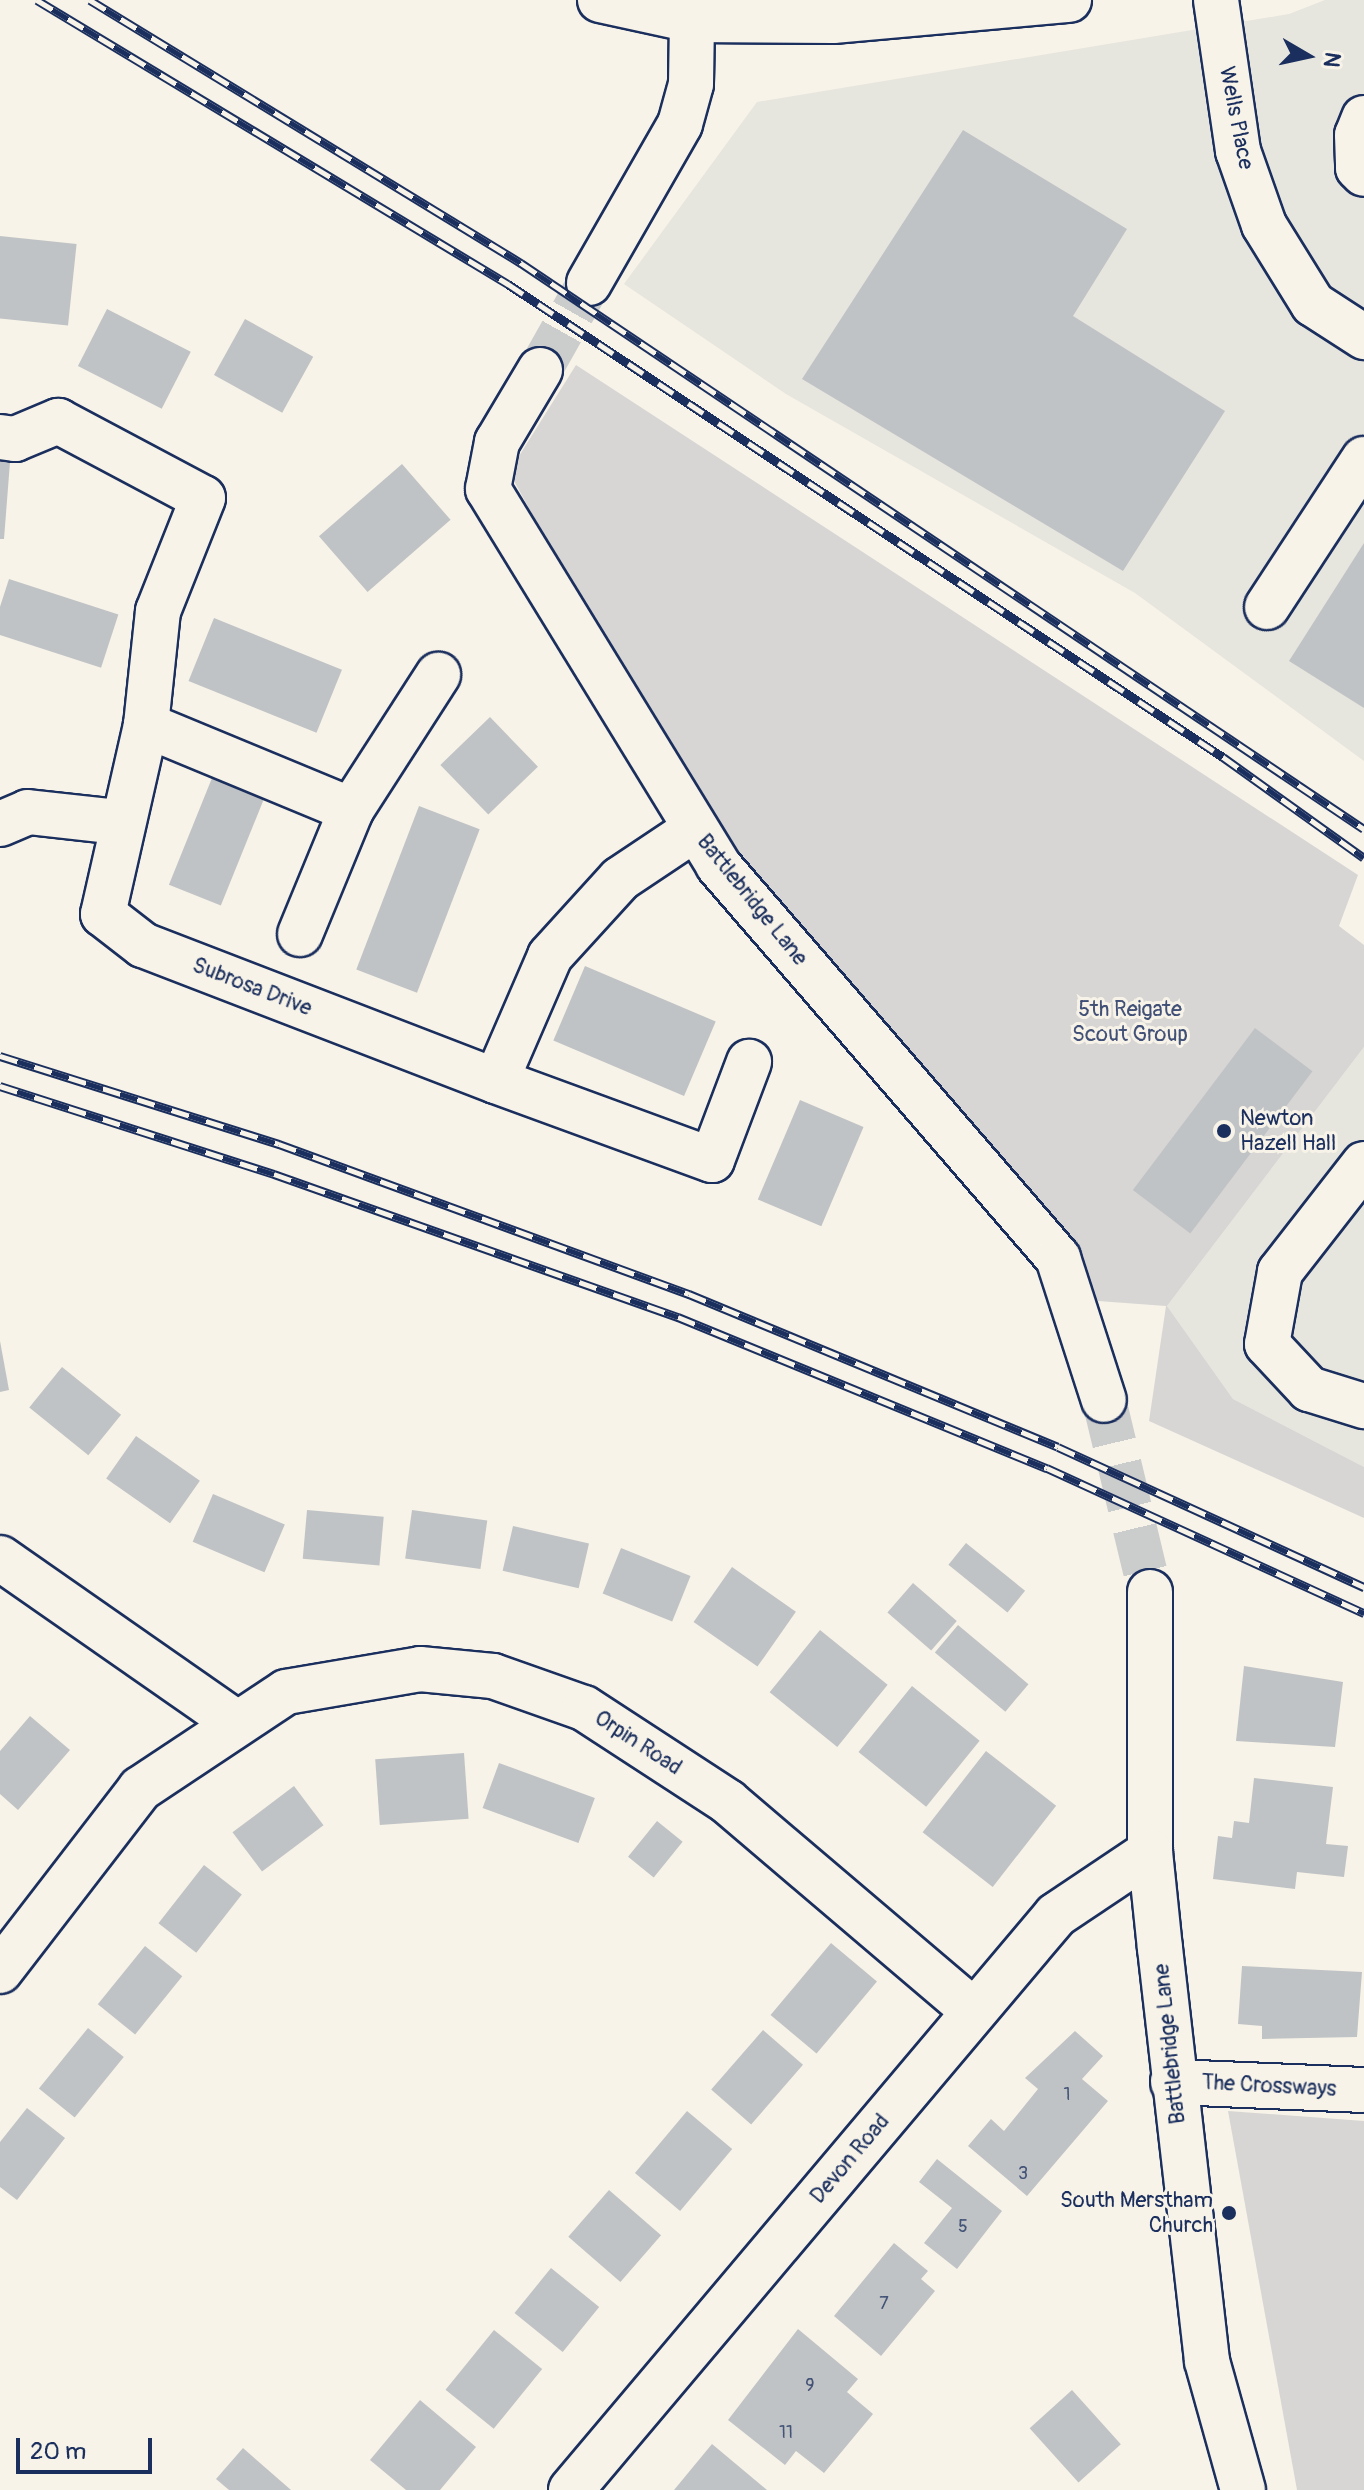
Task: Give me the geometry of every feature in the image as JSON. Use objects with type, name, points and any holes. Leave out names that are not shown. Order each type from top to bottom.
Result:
[{"type":"street","points":[[600,0],[692,20],[833,21],[986,4],[1069,0]]},
{"type":"street","name":"Wells Place","points":[[1216,0],[1238,151],[1264,225],[1313,304],[1364,337]]},
{"type":"street","points":[[589,283],[680,124],[691,84],[692,20]]},
{"type":"street","points":[[1364,118],[1357,135],[1358,168],[1364,174]]},
{"type":"street","name":"Battlebridge Lane","points":[[540,370],[497,442],[488,489],[718,865],[1058,1258],[1104,1400]]},
{"type":"street","name":"Subrosa Drive","points":[[0,437],[15,439],[58,421],[203,498],[158,611],[146,725],[119,822],[103,914],[143,945],[496,1081],[712,1160],[749,1062]]},
{"type":"street","points":[[1267,607],[1364,459]]},
{"type":"street","points":[[300,934],[351,810],[438,675]]},
{"type":"street","points":[[146,725],[351,810]]},
{"type":"street","points":[[0,824],[28,812],[119,822]]},
{"type":"street","points":[[496,1081],[550,956],[620,879],[695,829]]},
{"type":"street","points":[[1364,1164],[1280,1272],[1267,1344],[1309,1389],[1364,1406]]},
{"type":"street","points":[[0,1558],[235,1722]]},
{"type":"street","name":"Battlebridge Lane","points":[[1150,1592],[1150,1852],[1173,2082],[1207,2361],[1243,2490]]},
{"type":"street","name":"Orpin Road","points":[[0,1971],[140,1789],[235,1722],[286,1692],[420,1669],[493,1676],[584,1708],[728,1802],[974,2011]]},
{"type":"street","name":"Devon Road","points":[[571,2490],[1056,1915],[1150,1852]]},
{"type":"street","name":"The Crossways","points":[[1173,2082],[1364,2090]]},
{"type":"shaded area","points":[[1325,0],[1364,0],[1364,761],[1135,593],[786,394],[624,284],[757,102],[1289,14]]},
{"type":"shaded area","points":[[1364,1047],[1364,1467],[1233,1399],[1167,1306]]},
{"type":"green space","name":"5th Reigate Scout Group","points":[[576,365],[1358,875],[1339,926],[1364,945],[1364,1047],[1167,1306],[1233,1399],[1364,1467],[1364,1518],[1149,1421],[1166,1306],[1098,1301],[687,794],[509,472]]},
{"type":"green space","points":[[1228,2111],[1364,2121],[1364,2490],[1297,2490]]},
{"type":"building","points":[[963,130],[1127,229],[1073,316],[1225,411],[1123,571],[802,379]]},
{"type":"building","points":[[0,236],[77,244],[68,326],[0,318]]},
{"type":"building","points":[[107,309],[191,352],[162,409],[78,366]]},
{"type":"building","points":[[245,319],[313,357],[282,413],[214,375]]},
{"type":"building","points":[[0,461],[10,462],[4,539],[0,539]]},
{"type":"building","points":[[402,464],[451,520],[368,592],[319,536]]},
{"type":"building","points":[[1364,543],[1364,708],[1289,661]]},
{"type":"building","points":[[9,579],[118,615],[101,668],[0,635],[0,607]]},
{"type":"building","points":[[214,618],[342,670],[316,733],[189,681]]},
{"type":"building","points":[[490,717],[538,767],[488,815],[440,765]]},
{"type":"building","points":[[212,778],[264,799],[221,906],[169,885]]},
{"type":"building","points":[[419,806],[480,829],[417,993],[356,969]]},
{"type":"building","points":[[585,966],[716,1021],[684,1096],[553,1041]]},
{"type":"building","name":"Newton Hazell Hall","points":[[1255,1028],[1313,1071],[1190,1233],[1133,1190]]},
{"type":"building","points":[[800,1100],[864,1127],[821,1226],[758,1199]]},
{"type":"building","points":[[0,1341],[9,1390],[0,1392]]},
{"type":"building","points":[[62,1367],[121,1415],[88,1455],[29,1407]]},
{"type":"building","points":[[136,1436],[200,1481],[170,1523],[106,1479]]},
{"type":"building","points":[[213,1494],[285,1524],[264,1572],[193,1542]]},
{"type":"building","points":[[307,1510],[384,1517],[379,1566],[303,1559]]},
{"type":"building","points":[[412,1510],[487,1521],[480,1569],[405,1559]]},
{"type":"building","points":[[513,1526],[589,1544],[579,1588],[503,1571]]},
{"type":"building","points":[[966,1543],[1025,1591],[1007,1613],[948,1565]]},
{"type":"building","points":[[621,1548],[691,1576],[672,1622],[603,1593]]},
{"type":"building","points":[[732,1567],[796,1612],[757,1667],[694,1622]]},
{"type":"building","points":[[913,1583],[957,1621],[931,1650],[887,1612]]},
{"type":"building","points":[[958,1625],[1028,1684],[1005,1712],[935,1653]]},
{"type":"building","points":[[820,1630],[888,1685],[837,1747],[770,1692]]},
{"type":"building","points":[[1244,1666],[1343,1682],[1335,1747],[1236,1741]]},
{"type":"building","points":[[912,1686],[980,1741],[926,1807],[859,1752]]},
{"type":"building","points":[[30,1716],[70,1750],[18,1810],[0,1794],[0,1751]]},
{"type":"building","points":[[986,1751],[1056,1806],[993,1887],[923,1832]]},
{"type":"building","points":[[464,1753],[469,1819],[380,1825],[375,1759]]},
{"type":"building","points":[[499,1763],[595,1798],[578,1843],[483,1808]]},
{"type":"building","points":[[1254,1778],[1333,1787],[1326,1844],[1348,1846],[1344,1877],[1297,1872],[1295,1889],[1213,1879],[1218,1836],[1232,1838],[1234,1821],[1249,1823]]},
{"type":"building","points":[[294,1786],[323,1825],[262,1871],[233,1832]]},
{"type":"building","points":[[657,1821],[683,1842],[654,1878],[628,1857]]},
{"type":"building","points":[[204,1865],[242,1895],[196,1953],[158,1923]]},
{"type":"building","points":[[831,1943],[877,1982],[817,2054],[771,2015]]},
{"type":"building","points":[[145,1946],[182,1976],[135,2034],[98,2004]]},
{"type":"building","points":[[1242,1966],[1362,1972],[1357,2037],[1262,2039],[1262,2026],[1238,2024]]},
{"type":"building","points":[[88,2028],[124,2057],[75,2118],[39,2089]]},
{"type":"building","points":[[763,2030],[803,2065],[751,2124],[711,2090]]},
{"type":"building","points":[[1075,2031],[1103,2056],[1082,2079],[1108,2101],[1027,2196],[968,2146],[991,2119],[1004,2131],[1038,2089],[1025,2078]]},
{"type":"building","points":[[27,2108],[65,2138],[17,2200],[0,2187],[0,2142]]},
{"type":"building","points":[[687,2111],[732,2149],[680,2211],[635,2173]]},
{"type":"building","points":[[937,2159],[1002,2211],[957,2269],[924,2243],[952,2208],[919,2182]]},
{"type":"building","points":[[609,2190],[661,2235],[620,2282],[568,2237]]},
{"type":"building","points":[[894,2243],[928,2271],[921,2279],[935,2291],[881,2356],[834,2316]]},
{"type":"building","points":[[551,2268],[599,2307],[563,2352],[514,2313]]},
{"type":"building","points":[[798,2329],[858,2379],[847,2392],[873,2414],[824,2473],[796,2451],[785,2465],[728,2420]]},
{"type":"building","points":[[494,2330],[542,2369],[494,2429],[446,2390]]},
{"type":"building","points":[[1072,2390],[1121,2444],[1078,2482],[1030,2428]]},
{"type":"building","points":[[420,2400],[476,2447],[440,2490],[406,2490],[370,2460]]},
{"type":"building","points":[[712,2444],[767,2490],[674,2490]]},
{"type":"building","points":[[243,2448],[291,2490],[229,2490],[216,2479]]},
{"type":"tunnel","points":[[540,370],[589,283]]},
{"type":"tunnel","points":[[1104,1400],[1150,1592]]},
{"type":"railway","points":[[37,0],[508,284],[1223,757],[1364,858]]},
{"type":"railway","points":[[90,0],[521,263],[1364,829]]},
{"type":"railway","points":[[0,1056],[279,1144],[689,1294],[1058,1447],[1364,1587]]},
{"type":"railway","points":[[0,1086],[274,1174],[678,1317],[1047,1468],[1364,1613]]},
{"type":"place","name":"Newton Hazell Hall","points":[[1224,1131]]},
{"type":"place","name":"South Merstham Church","points":[[1229,2213]]}]
